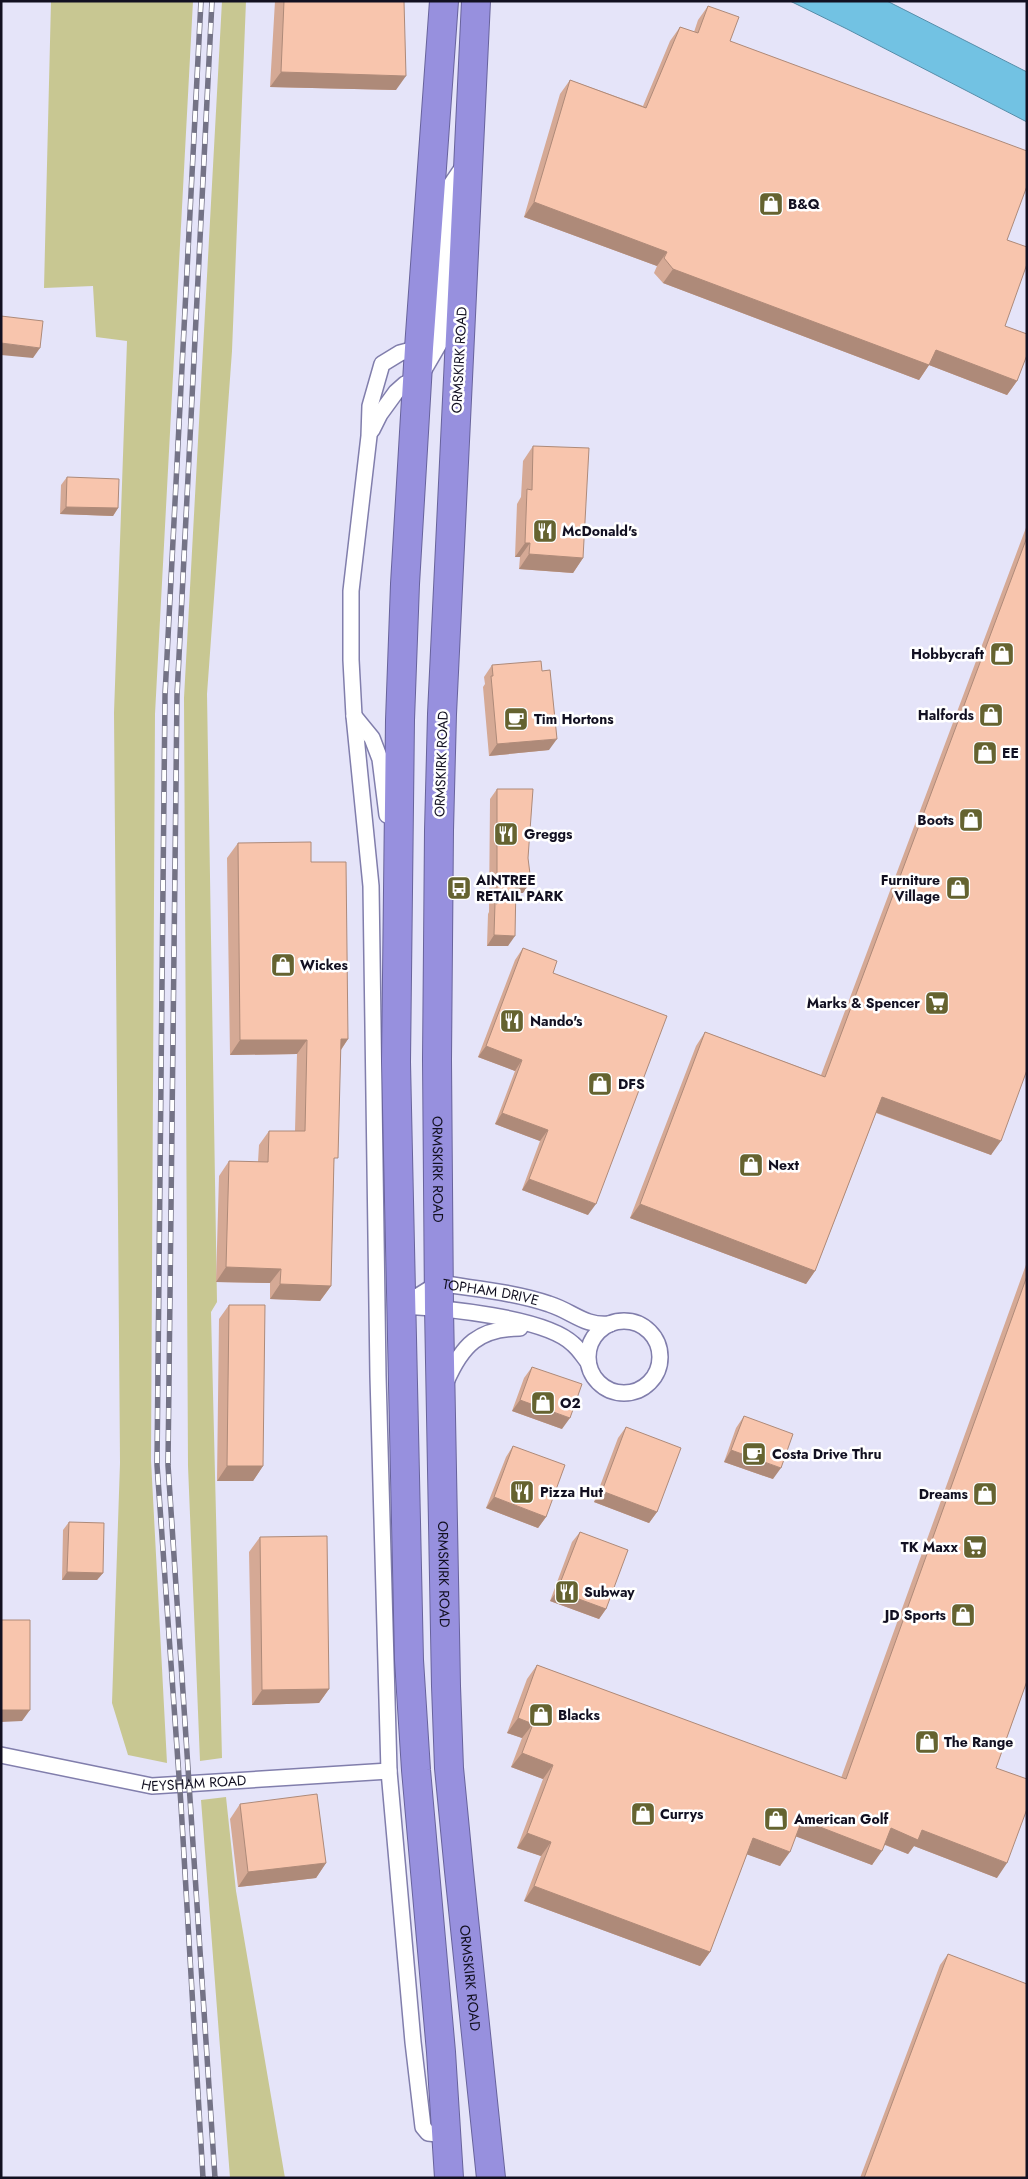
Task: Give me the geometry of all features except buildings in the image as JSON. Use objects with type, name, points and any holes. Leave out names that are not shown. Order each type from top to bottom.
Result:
[{"type":"highway","name":"ORMSKIRK ROAD","points":[[444,1],[439,344],[457,372],[442,714],[437,1070],[439,1296],[449,1768],[491,2178]]},
{"type":"highway","name":"ORMSKIRK ROAD","points":[[449,2178],[409,1660],[396,1062],[397,934],[400,720],[418,380],[439,344],[469,159],[476,1]]},
{"type":"highway","points":[[418,380],[457,372]]},
{"type":"street","points":[[439,344],[400,353],[382,364],[370,406],[369,436],[351,591],[351,660],[354,716],[371,886],[378,1376],[389,1771],[413,2042],[423,2127],[428,2133],[447,2135]]},
{"type":"street","points":[[369,436],[380,414],[392,397],[405,384],[418,380]]},
{"type":"street","points":[[354,716],[372,738],[380,758],[384,779],[397,934]]},
{"type":"street","name":"TOPHAM DRIVE","points":[[402,1306],[439,1296],[548,1303],[566,1310],[589,1324],[610,1324]]},
{"type":"street","name":"TOPHAM DRIVE","points":[[402,1306],[439,1296],[466,1311],[549,1330],[573,1343],[588,1362]]},
{"type":"street","points":[[624,1321],[634,1322],[652,1335],[658,1345],[660,1356],[658,1368],[653,1378],[644,1386],[634,1391],[622,1393],[611,1390],[596,1379],[588,1362],[588,1350],[592,1339],[600,1330],[610,1324],[624,1321]]},
{"type":"street","name":"TOPHAM DRIVE","points":[[441,1394],[459,1356],[469,1344],[484,1335],[493,1330],[510,1328],[549,1330]]},
{"type":"street","name":"HEYSHAM ROAD","points":[[1,1755],[152,1786],[389,1771]]},
{"type":"shaded area","points":[[51,1],[193,1],[155,714],[151,1460],[167,1763],[128,1755],[112,1703],[120,1463],[114,713],[127,341],[96,337],[93,286],[44,288]]},
{"type":"shaded area","points":[[222,1],[246,1],[232,351],[207,694],[217,1302],[211,1312],[222,1758],[200,1761],[188,1466],[184,698]]},
{"type":"shaded area","points":[[226,1797],[236,1891],[285,2178],[230,2178],[201,1800]]},
{"type":"water","points":[[790,1],[887,1],[1027,72],[1027,122],[847,29]]},
{"type":"railway","points":[[201,1],[165,695],[157,1465],[181,1805],[203,2178]]},
{"type":"railway","points":[[212,1],[177,696],[168,1465],[215,2178]]},
{"type":"place","name":"B&Q","points":[[771,204]]},
{"type":"place","name":"McDonald's","points":[[545,531]]},
{"type":"place","name":"Hobbycraft","points":[[1002,654]]},
{"type":"place","name":"Halfords","points":[[991,715]]},
{"type":"place","name":"Tim Hortons","points":[[516,719]]},
{"type":"place","name":"EE","points":[[985,753]]},
{"type":"place","name":"Boots","points":[[971,820]]},
{"type":"place","name":"Greggs","points":[[506,834]]},
{"type":"place","name":"AINTREE RETAIL PARK","points":[[459,888]]},
{"type":"place","name":"Furniture Village","points":[[958,888]]},
{"type":"place","name":"Wickes","points":[[283,965]]},
{"type":"place","name":"Marks & Spencer","points":[[937,1003]]},
{"type":"place","name":"Nando's","points":[[512,1021]]},
{"type":"place","name":"DFS","points":[[600,1084]]},
{"type":"place","name":"Next","points":[[751,1165]]},
{"type":"place","name":"O2","points":[[543,1403]]},
{"type":"place","name":"Costa Drive Thru","points":[[754,1454]]},
{"type":"place","name":"Pizza Hut","points":[[522,1492]]},
{"type":"place","name":"Dreams","points":[[985,1494]]},
{"type":"place","name":"TK Maxx","points":[[975,1547]]},
{"type":"place","name":"Subway","points":[[567,1592]]},
{"type":"place","name":"JD Sports","points":[[963,1615]]},
{"type":"place","name":"Blacks","points":[[541,1715]]},
{"type":"place","name":"The Range","points":[[927,1742]]},
{"type":"place","name":"Currys","points":[[643,1814]]},
{"type":"place","name":"American Golf","points":[[776,1819]]}]
